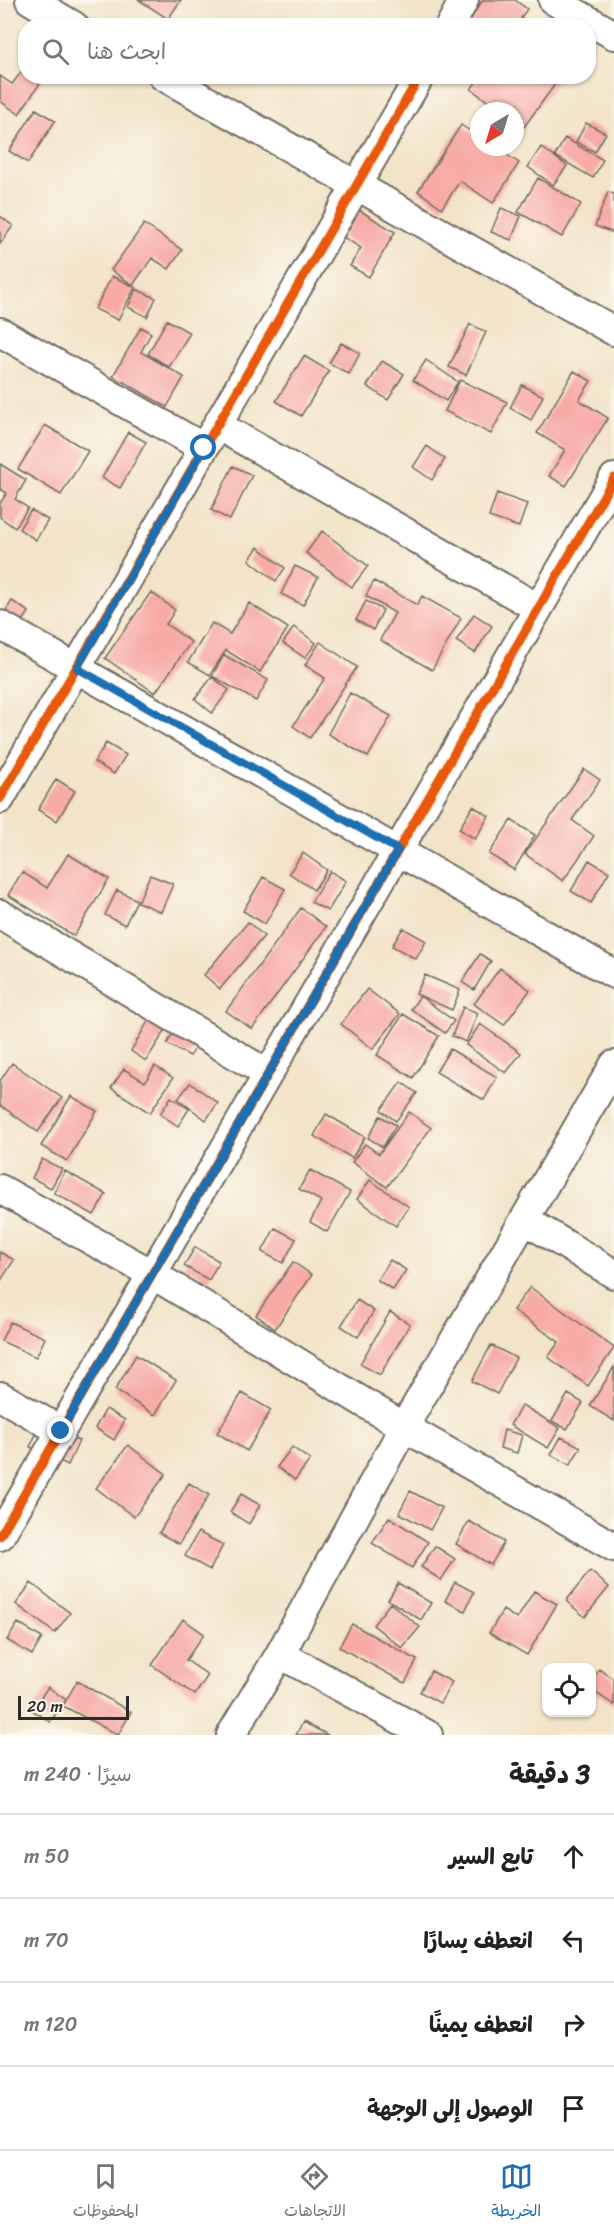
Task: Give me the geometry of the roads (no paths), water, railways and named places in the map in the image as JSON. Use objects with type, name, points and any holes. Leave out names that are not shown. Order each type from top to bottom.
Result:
[{"type":"street","points":[[30,0],[60,18]]},
{"type":"street","points":[[454,18],[464,0]]},
{"type":"street","points":[[553,0],[584,18]]},
{"type":"street","points":[[596,25],[614,35]]},
{"type":"street","points":[[177,84],[614,331]]},
{"type":"street","points":[[0,799],[415,84]]},
{"type":"street","points":[[0,332],[210,437],[538,608]]},
{"type":"street","points":[[0,1536],[614,478]]},
{"type":"street","points":[[0,625],[614,974]]},
{"type":"street","points":[[0,914],[268,1074]]},
{"type":"street","points":[[231,1735],[280,1654],[405,1427],[614,1065]]},
{"type":"street","points":[[0,1189],[152,1274],[405,1427],[614,1547]]},
{"type":"street","points":[[525,1220],[614,1274]]},
{"type":"street","points":[[0,1396],[61,1431]]},
{"type":"street","points":[[280,1654],[428,1735]]}]
